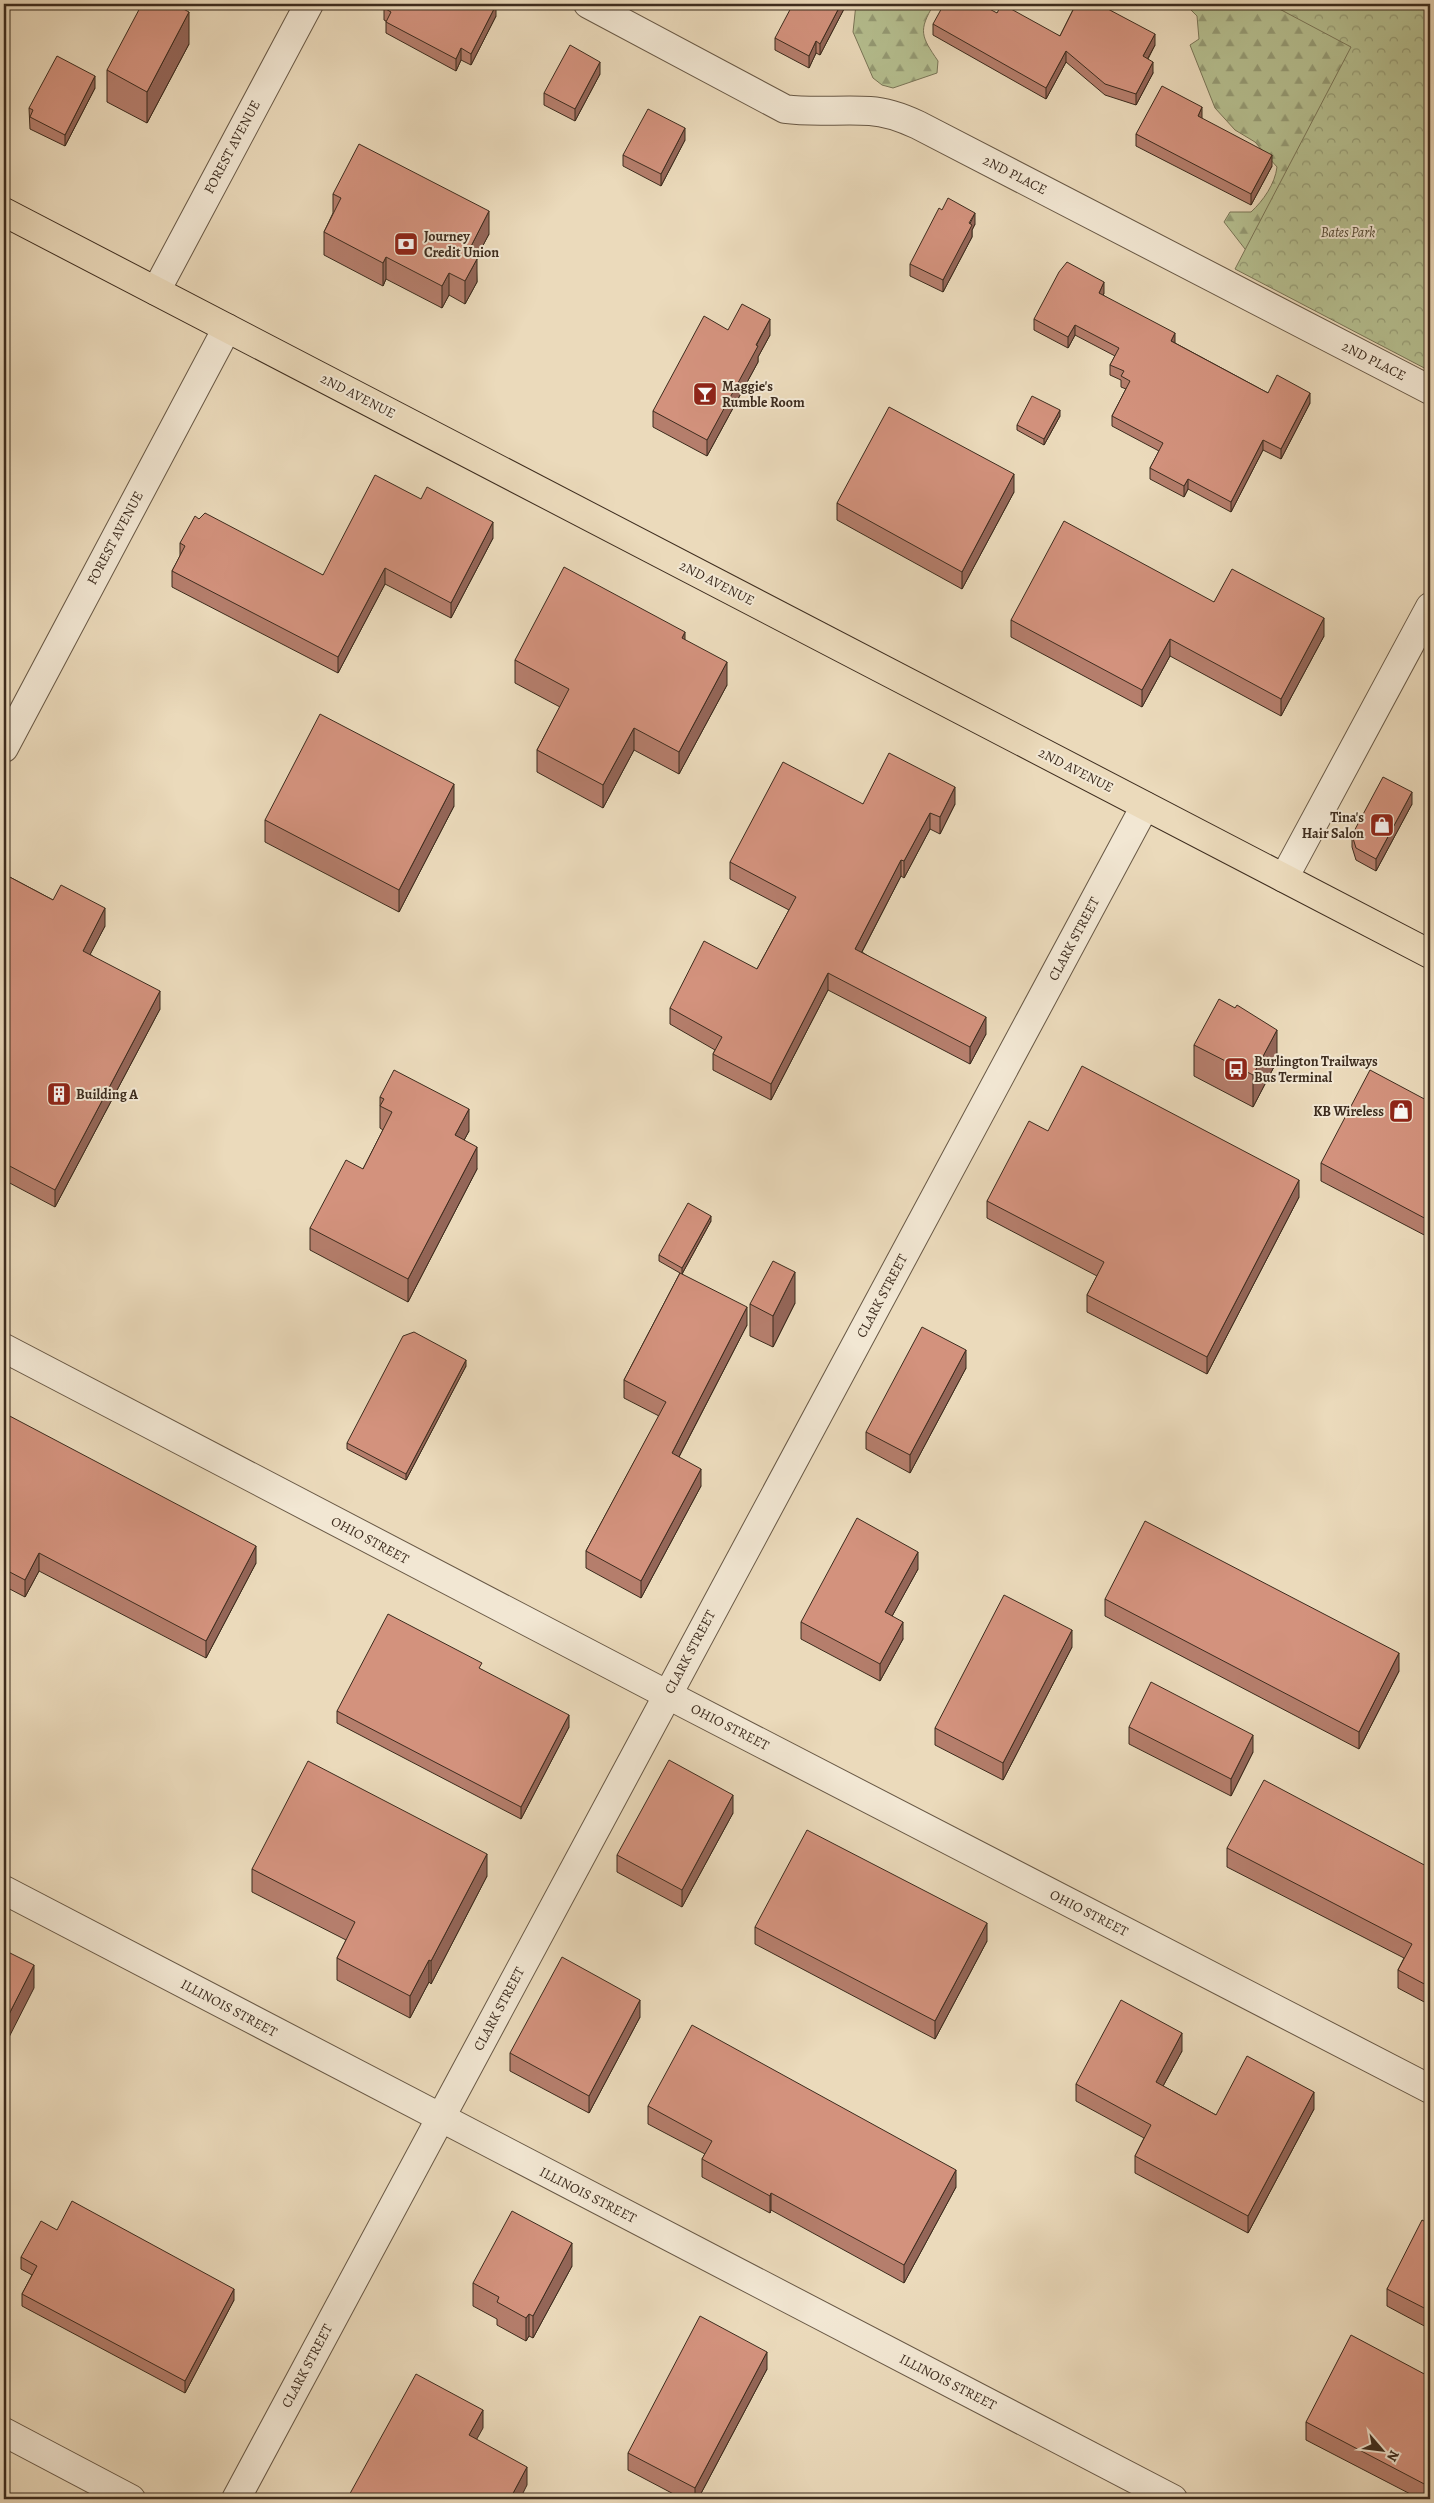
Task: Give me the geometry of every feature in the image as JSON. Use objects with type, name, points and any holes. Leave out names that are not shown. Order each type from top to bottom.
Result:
[{"type":"main road","name":"2ND AVENUE","points":[[4,212],[1430,954]]},
{"type":"street","name":"FOREST AVENUE","points":[[156,291],[309,4]]},
{"type":"street","name":"2ND PLACE","points":[[588,4],[785,109],[804,112],[870,110],[894,114],[918,125],[1430,390]]},
{"type":"street","name":"FOREST AVENUE","points":[[4,748],[227,328]]},
{"type":"street","points":[[1284,878],[1430,607]]},
{"type":"street","name":"CLARK STREET","points":[[236,2499],[1145,806]]},
{"type":"street","name":"OHIO STREET","points":[[4,1348],[668,1695],[1430,2089]]},
{"type":"street","name":"ILLINOIS STREET","points":[[4,1890],[1173,2499]]},
{"type":"street","points":[[4,2432],[132,2499]]},
{"type":"green space","points":[[856,4],[934,4],[925,21],[924,33],[928,45],[938,61],[937,73],[893,88],[882,85],[873,78],[853,32]]},
{"type":"green space","points":[[1185,4],[1430,4],[1252,258],[1224,222],[1230,212],[1251,212],[1255,208],[1271,186],[1277,167],[1255,142],[1235,130],[1215,108],[1190,45],[1199,39],[1197,16]]},
{"type":"green space","name":"Bates Park","points":[[1270,4],[1430,4],[1430,371],[1235,269],[1351,47]]},
{"type":"building","points":[[142,4],[174,4],[189,12],[147,92],[107,70]]},
{"type":"building","points":[[386,4],[496,5],[471,54],[461,48],[456,59],[386,22],[391,12],[384,8]]},
{"type":"building","points":[[793,4],[841,4],[820,44],[816,41],[809,56],[775,38]]},
{"type":"building","points":[[944,4],[980,4],[997,13],[1002,4],[1060,36],[1076,4],[1108,4],[1106,8],[1155,34],[1143,56],[1153,62],[1136,94],[1105,84],[1066,51],[1046,88],[933,24]]},
{"type":"building","points":[[570,45],[600,62],[575,109],[544,93]]},
{"type":"building","points":[[57,56],[95,76],[65,135],[30,117],[33,110],[29,108]]},
{"type":"building","points":[[1162,86],[1202,107],[1198,116],[1272,155],[1251,194],[1136,134]]},
{"type":"building","points":[[648,109],[685,128],[661,174],[623,155]]},
{"type":"building","name":"Journey Credit Union","points":[[359,144],[489,211],[467,254],[477,259],[465,281],[449,273],[442,286],[386,257],[383,263],[324,232],[341,198],[333,194]]},
{"type":"building","points":[[948,198],[975,213],[969,223],[972,225],[943,280],[910,264],[939,208],[942,210]]},
{"type":"building","points":[[1067,262],[1104,282],[1099,293],[1175,333],[1171,341],[1268,393],[1277,375],[1310,393],[1281,449],[1263,440],[1231,502],[1188,479],[1184,486],[1150,468],[1163,443],[1112,416],[1130,381],[1121,376],[1124,371],[1110,365],[1119,348],[1075,325],[1068,337],[1034,319],[1059,272]]},
{"type":"building","points":[[742,304],[770,319],[756,345],[758,346],[707,440],[653,411],[704,316],[728,330]]},
{"type":"building","points":[[1032,396],[1060,410],[1044,439],[1017,425]]},
{"type":"building","points":[[889,407],[1014,474],[962,572],[837,503]]},
{"type":"building","points":[[375,475],[421,499],[427,487],[493,522],[451,603],[385,568],[338,657],[172,571],[185,546],[180,543],[195,516],[199,519],[205,513],[323,575]]},
{"type":"building","points":[[1064,521],[1214,602],[1232,569],[1324,618],[1281,699],[1170,639],[1142,690],[1011,620]]},
{"type":"building","points":[[564,567],[685,632],[682,638],[727,662],[679,752],[634,728],[603,785],[537,750],[569,689],[515,660]]},
{"type":"building","points":[[320,714],[454,784],[399,890],[265,820]]},
{"type":"building","points":[[889,753],[955,787],[940,817],[930,813],[904,861],[901,860],[855,949],[986,1017],[970,1047],[828,973],[771,1084],[713,1054],[722,1037],[670,1008],[704,941],[757,969],[796,897],[730,862],[783,762],[863,804]]},
{"type":"building","name":"Tina's Hair Salon","points":[[1383,777],[1412,792],[1376,859],[1356,848],[1352,835]]},
{"type":"building","name":"Building A","points":[[4,874],[53,900],[61,885],[105,908],[83,951],[160,991],[55,1190],[4,1163]]},
{"type":"building","points":[[1219,999],[1235,1008],[1237,1005],[1277,1030],[1253,1075],[1194,1045]]},
{"type":"building","points":[[1082,1066],[1299,1180],[1207,1357],[1087,1295],[1104,1262],[987,1201],[1029,1121],[1048,1131]]},
{"type":"building","points":[[394,1070],[469,1109],[455,1135],[477,1147],[408,1279],[310,1228],[346,1160],[363,1169],[392,1112],[380,1106],[384,1099],[380,1097]]},
{"type":"building","points":[[1370,1070],[1430,1102],[1430,1221],[1321,1163]]},
{"type":"building","points":[[688,1203],[711,1216],[682,1268],[659,1255]]},
{"type":"building","points":[[773,1261],[795,1272],[773,1316],[750,1304]]},
{"type":"building","points":[[680,1273],[747,1307],[672,1453],[701,1469],[641,1581],[586,1551],[666,1402],[624,1380]]},
{"type":"building","points":[[922,1327],[966,1350],[910,1455],[866,1432]]},
{"type":"building","points":[[414,1332],[466,1360],[406,1474],[347,1443],[403,1336]]},
{"type":"building","points":[[4,1413],[256,1546],[206,1641],[39,1553],[25,1580],[4,1569]]},
{"type":"building","points":[[857,1518],[918,1552],[885,1612],[903,1622],[880,1664],[801,1622]]},
{"type":"building","points":[[1145,1521],[1399,1653],[1359,1732],[1105,1599]]},
{"type":"building","points":[[1004,1595],[1072,1630],[1003,1763],[935,1728]]},
{"type":"building","points":[[388,1614],[482,1663],[479,1668],[569,1715],[521,1807],[337,1711]]},
{"type":"building","points":[[1151,1682],[1253,1735],[1231,1779],[1129,1727]]},
{"type":"building","points":[[669,1760],[733,1795],[682,1890],[617,1855]]},
{"type":"building","points":[[308,1761],[487,1854],[431,1961],[429,1960],[410,1996],[337,1958],[355,1922],[252,1869]]},
{"type":"building","points":[[1264,1780],[1430,1868],[1430,1987],[1398,1970],[1412,1944],[1227,1848]]},
{"type":"building","points":[[807,1830],[987,1923],[935,2021],[755,1927]]},
{"type":"building","points":[[4,1950],[34,1965],[4,2024]]},
{"type":"building","points":[[562,1957],[640,2000],[589,2096],[510,2053]]},
{"type":"building","points":[[1121,2000],[1182,2033],[1156,2082],[1216,2115],[1247,2056],[1314,2092],[1248,2216],[1135,2156],[1151,2125],[1076,2084]]},
{"type":"building","points":[[692,2025],[956,2170],[904,2265],[771,2193],[770,2196],[702,2159],[712,2141],[648,2106]]},
{"type":"building","points":[[72,2201],[234,2289],[185,2381],[22,2294],[37,2266],[21,2257],[41,2221],[57,2230]]},
{"type":"building","points":[[512,2211],[572,2243],[533,2316],[529,2314],[526,2318],[497,2302],[499,2297],[473,2283]]},
{"type":"building","points":[[1422,2220],[1430,2224],[1430,2311],[1387,2289]]},
{"type":"building","points":[[700,2316],[767,2352],[695,2488],[628,2453]]},
{"type":"building","points":[[1351,2335],[1430,2377],[1430,2487],[1306,2422]]},
{"type":"building","points":[[416,2374],[483,2410],[469,2435],[527,2467],[510,2499],[347,2499]]},
{"type":"place","name":"Journey Credit Union","points":[[406,244]]},
{"type":"place","name":"Maggie's Rumble Room","points":[[705,394]]},
{"type":"place","name":"Tina's Hair Salon","points":[[1382,825]]},
{"type":"place","name":"Burlington Trailways Bus Terminal","points":[[1236,1069]]},
{"type":"place","name":"Building A","points":[[59,1094]]},
{"type":"place","name":"KB Wireless","points":[[1401,1111]]}]
